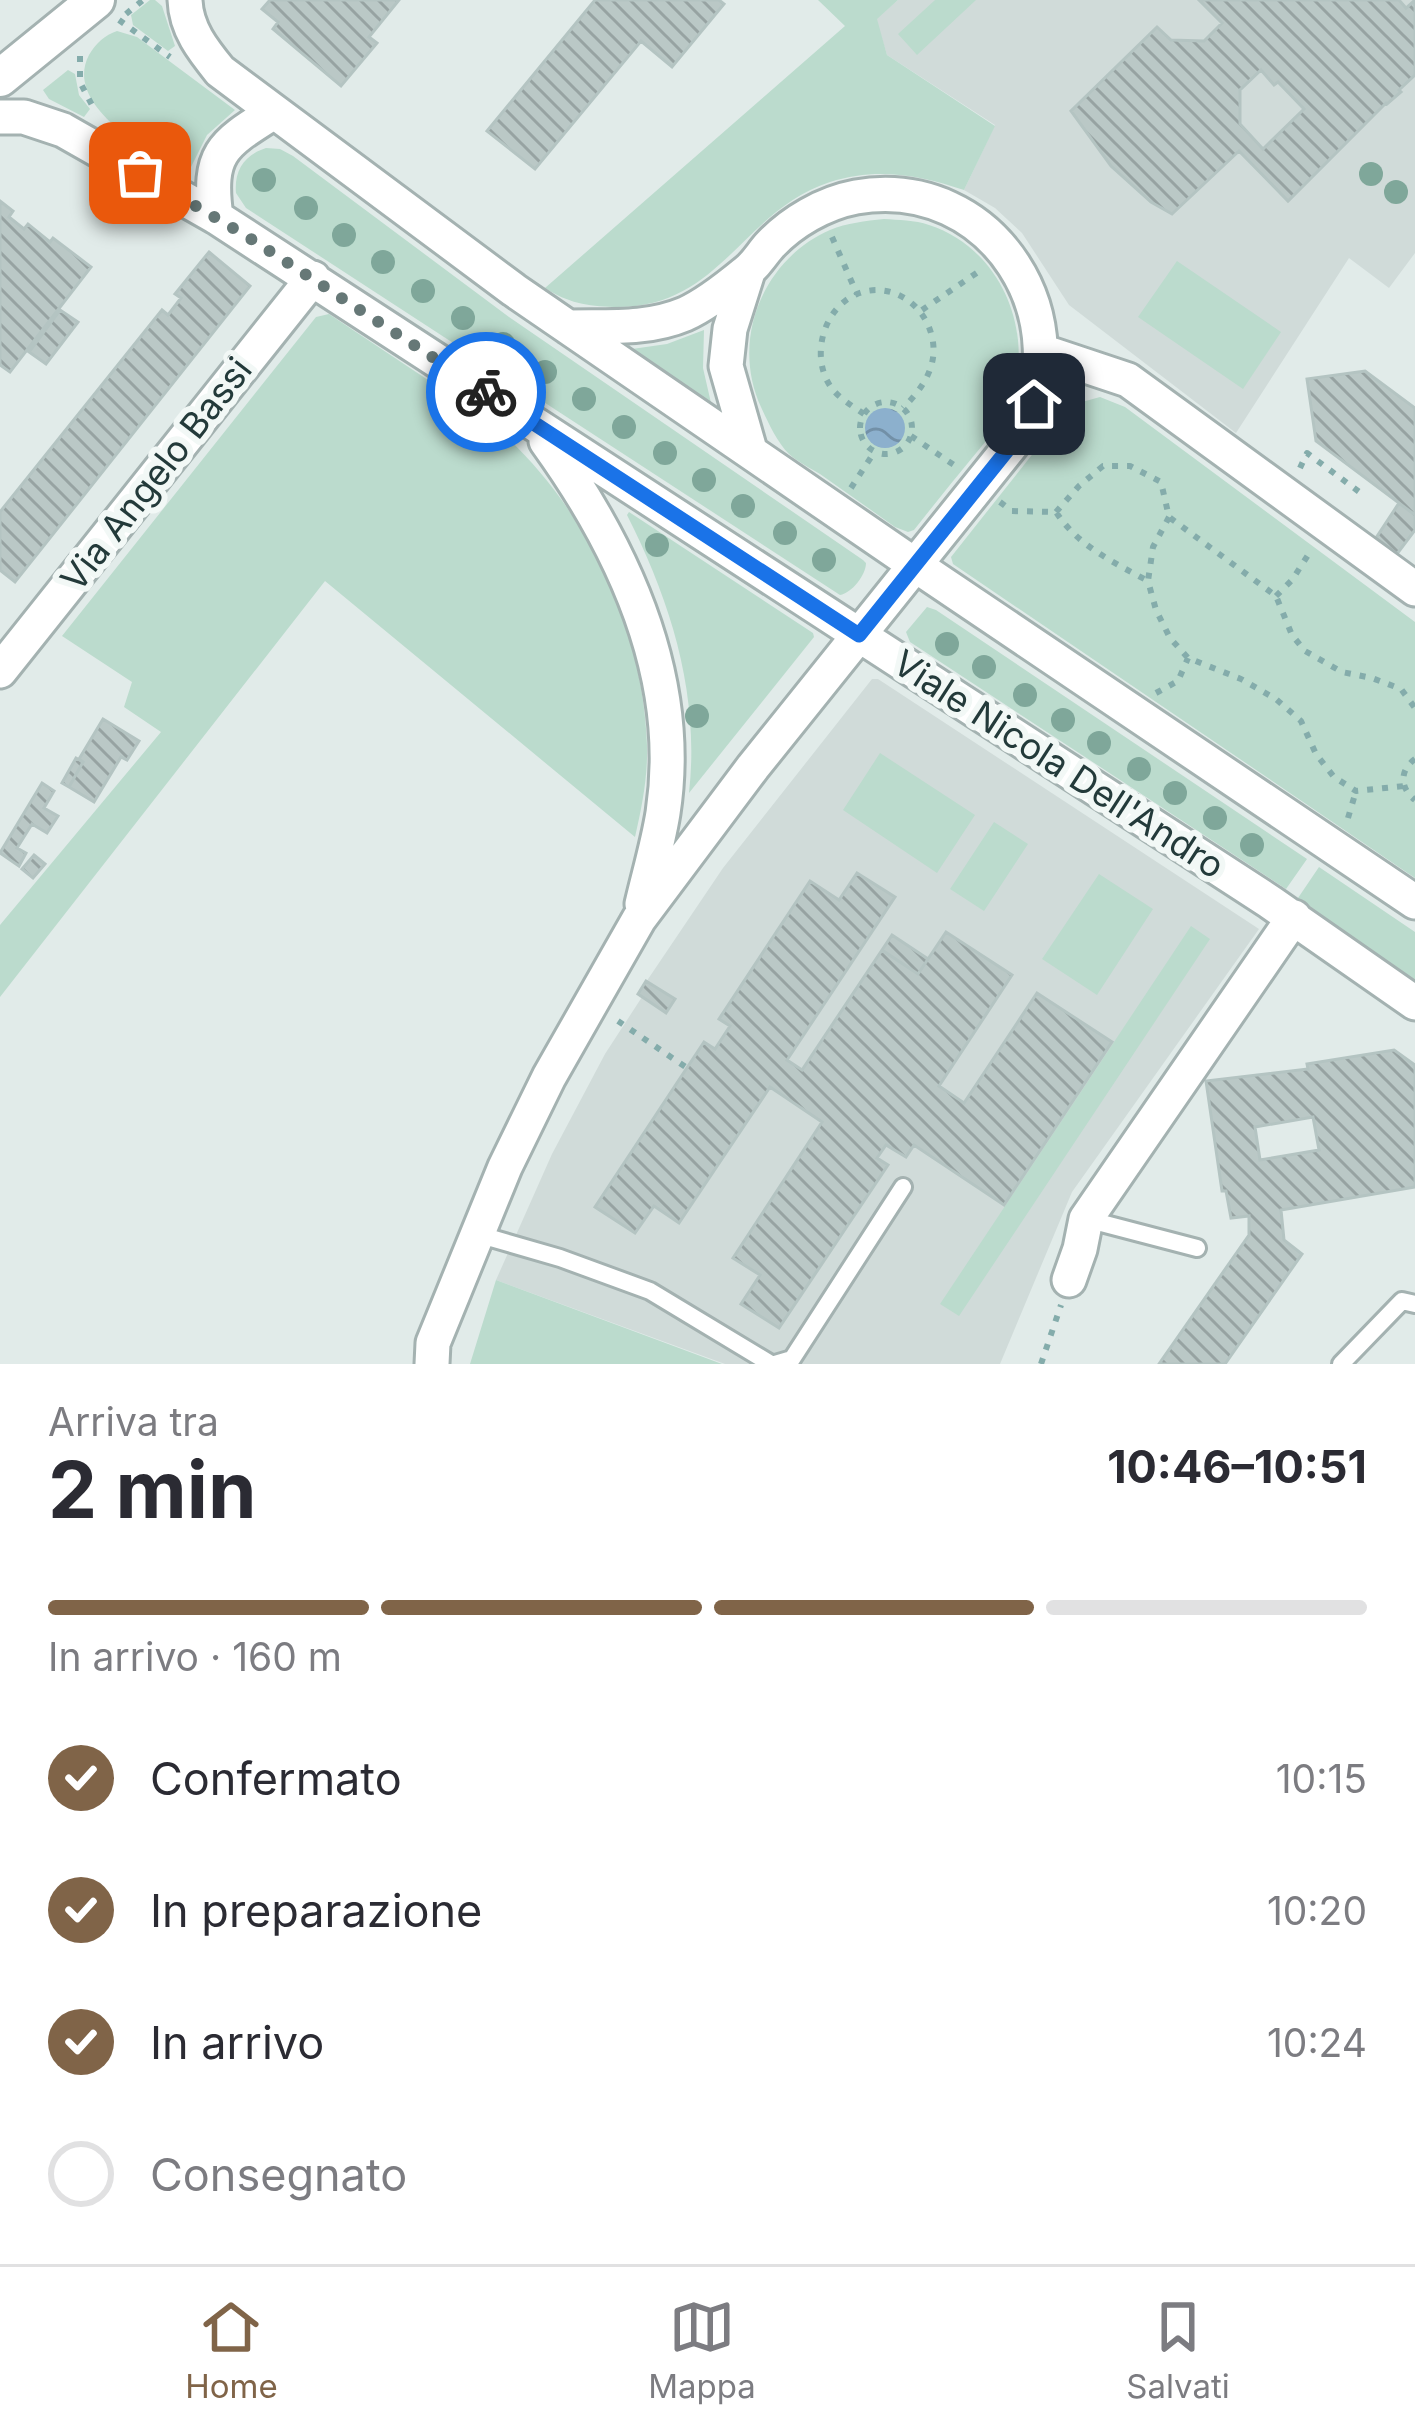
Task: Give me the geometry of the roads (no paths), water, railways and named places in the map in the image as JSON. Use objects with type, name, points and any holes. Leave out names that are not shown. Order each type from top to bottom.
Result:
[{"type":"street","points":[[0,78],[96,0]]},
{"type":"street","points":[[185,0],[197,42],[220,71],[274,112],[568,327],[1415,902]]},
{"type":"street","points":[[216,217],[214,169],[231,139],[274,112]]},
{"type":"street","name":"Viale Nicola Dell'Andro","points":[[0,117],[24,117],[63,130],[216,217],[1294,917],[1415,1003]]},
{"type":"street","points":[[430,1357],[476,1233],[549,1077],[639,919],[753,766],[1017,438],[1040,378],[1036,312],[1025,281],[981,230],[950,209],[916,198],[855,197],[819,209],[772,242],[748,272],[688,313],[650,326],[568,327]]},
{"type":"street","points":[[748,272],[730,329],[726,366],[750,451]]},
{"type":"street","name":"Via Angelo Bassi","points":[[0,671],[313,278]]},
{"type":"street","points":[[1041,351],[1127,380],[1415,590]]},
{"type":"street","points":[[535,425],[584,493],[617,557],[650,635],[664,698],[668,734],[663,812],[639,919]]},
{"type":"street","points":[[1084,1252],[1294,917]]},
{"type":"lane","points":[[476,1233],[650,1291],[773,1364],[792,1359],[903,1187]]},
{"type":"lane","points":[[1084,1252],[1197,1248]]},
{"type":"lane","points":[[1341,1364],[1402,1301],[1415,1304]]},
{"type":"water","points":[[885,408],[899,414],[905,428],[899,442],[885,448],[871,442],[865,428],[871,414]]}]
